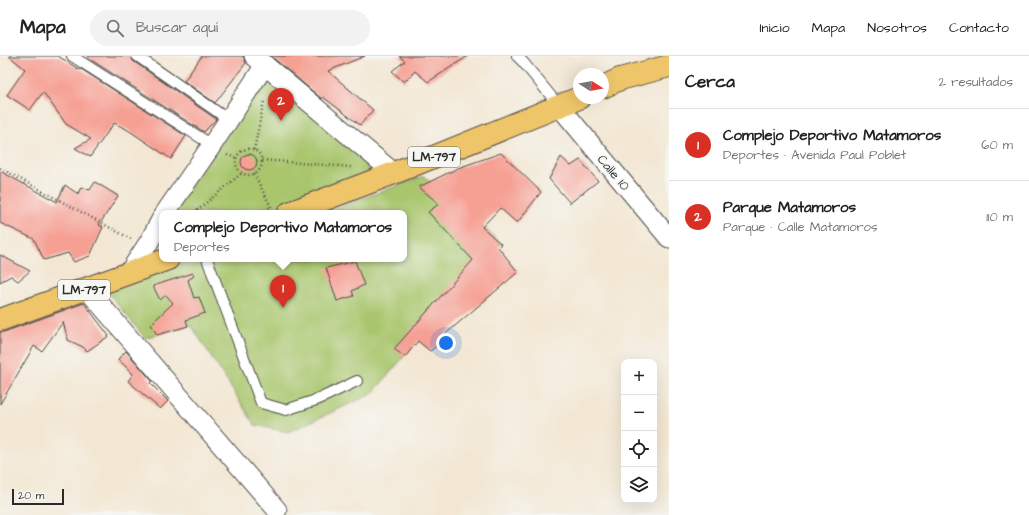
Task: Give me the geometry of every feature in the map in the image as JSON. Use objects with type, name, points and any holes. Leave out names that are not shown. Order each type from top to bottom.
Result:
[{"type":"main road","points":[[612,83],[652,56]]},
{"type":"main road","points":[[612,83],[669,66]]},
{"type":"main road","name":"LM-797","points":[[280,210],[394,173],[569,102]]},
{"type":"main road","name":"LM-797","points":[[3,317],[87,289],[160,262]]},
{"type":"street","points":[[167,210],[229,120],[260,60],[394,173]]},
{"type":"street","name":"Calle 10","points":[[569,102],[669,238]]},
{"type":"street","points":[[128,274],[146,247],[159,223]]},
{"type":"street","points":[[87,289],[277,510]]},
{"type":"lane","points":[[72,56],[212,145]]},
{"type":"lane","points":[[137,56],[229,120]]},
{"type":"lane","points":[[516,56],[569,102]]},
{"type":"lane","points":[[208,262],[261,403],[286,410],[319,399],[357,381]]},
{"type":"path","points":[[254,150],[265,97]]},
{"type":"path","points":[[250,149],[258,152],[262,160],[260,168],[254,174],[246,174],[242,173],[237,166],[236,158],[242,151],[250,149]]},
{"type":"path","points":[[262,160],[354,167]]},
{"type":"path","points":[[0,168],[146,247]]},
{"type":"path","points":[[198,210],[242,173]]},
{"type":"path","points":[[254,174],[280,210]]},
{"type":"green space","points":[[269,71],[383,171],[275,210],[174,210]]},
{"type":"green space","points":[[424,176],[501,243],[372,394],[288,432],[255,425],[191,325],[145,338],[107,291],[187,262],[407,262],[407,210],[330,210]]},
{"type":"building","points":[[9,56],[58,56],[186,136],[171,159],[128,130],[114,123],[90,157],[75,148],[91,139],[66,124],[43,92],[30,110],[7,95],[25,69]]},
{"type":"building","points":[[89,56],[131,56],[133,61],[216,119],[204,132],[88,58]]},
{"type":"building","points":[[202,56],[243,56],[246,63],[215,103],[184,81]]},
{"type":"building","points":[[271,56],[365,56],[328,71],[373,110],[360,125],[323,97],[322,99]]},
{"type":"building","points":[[399,56],[468,56],[428,82],[415,71],[404,82],[392,71],[405,61]]},
{"type":"building","points":[[501,153],[541,192],[517,223],[500,208],[482,227],[501,244],[498,247],[518,272],[442,337],[445,340],[430,351],[418,341],[405,357],[394,349],[473,260],[428,212],[439,204],[419,187],[458,168]]},
{"type":"building","points":[[249,154],[255,156],[257,162],[255,168],[249,170],[243,168],[241,162],[243,156]]},
{"type":"building","points":[[561,157],[571,166],[580,160],[598,181],[570,203],[549,179]]},
{"type":"building","points":[[0,171],[57,202],[65,185],[78,194],[81,187],[90,190],[95,182],[118,196],[99,225],[103,227],[90,256],[74,262],[68,253],[44,260],[34,239],[0,223]]},
{"type":"building","points":[[0,255],[30,271],[18,281],[11,276],[0,282]]},
{"type":"building","points":[[355,262],[364,285],[352,291],[354,296],[337,301],[326,268]]},
{"type":"building","points":[[193,273],[194,276],[188,280],[194,298],[199,297],[205,313],[186,320],[188,326],[157,335],[151,324],[173,303],[166,295],[160,300],[153,286]]},
{"type":"building","points":[[84,303],[109,336],[87,351],[83,347],[68,340],[63,322],[42,351],[34,346],[0,404],[0,332],[4,332]]},
{"type":"building","points":[[126,351],[152,381],[150,383],[168,401],[160,409],[128,381],[133,374],[118,359]]},
{"type":"place","name":"Parque Matamoros","points":[[281,121]]},
{"type":"place","name":"Complejo Deportivo Matamoros","points":[[283,308]]}]
